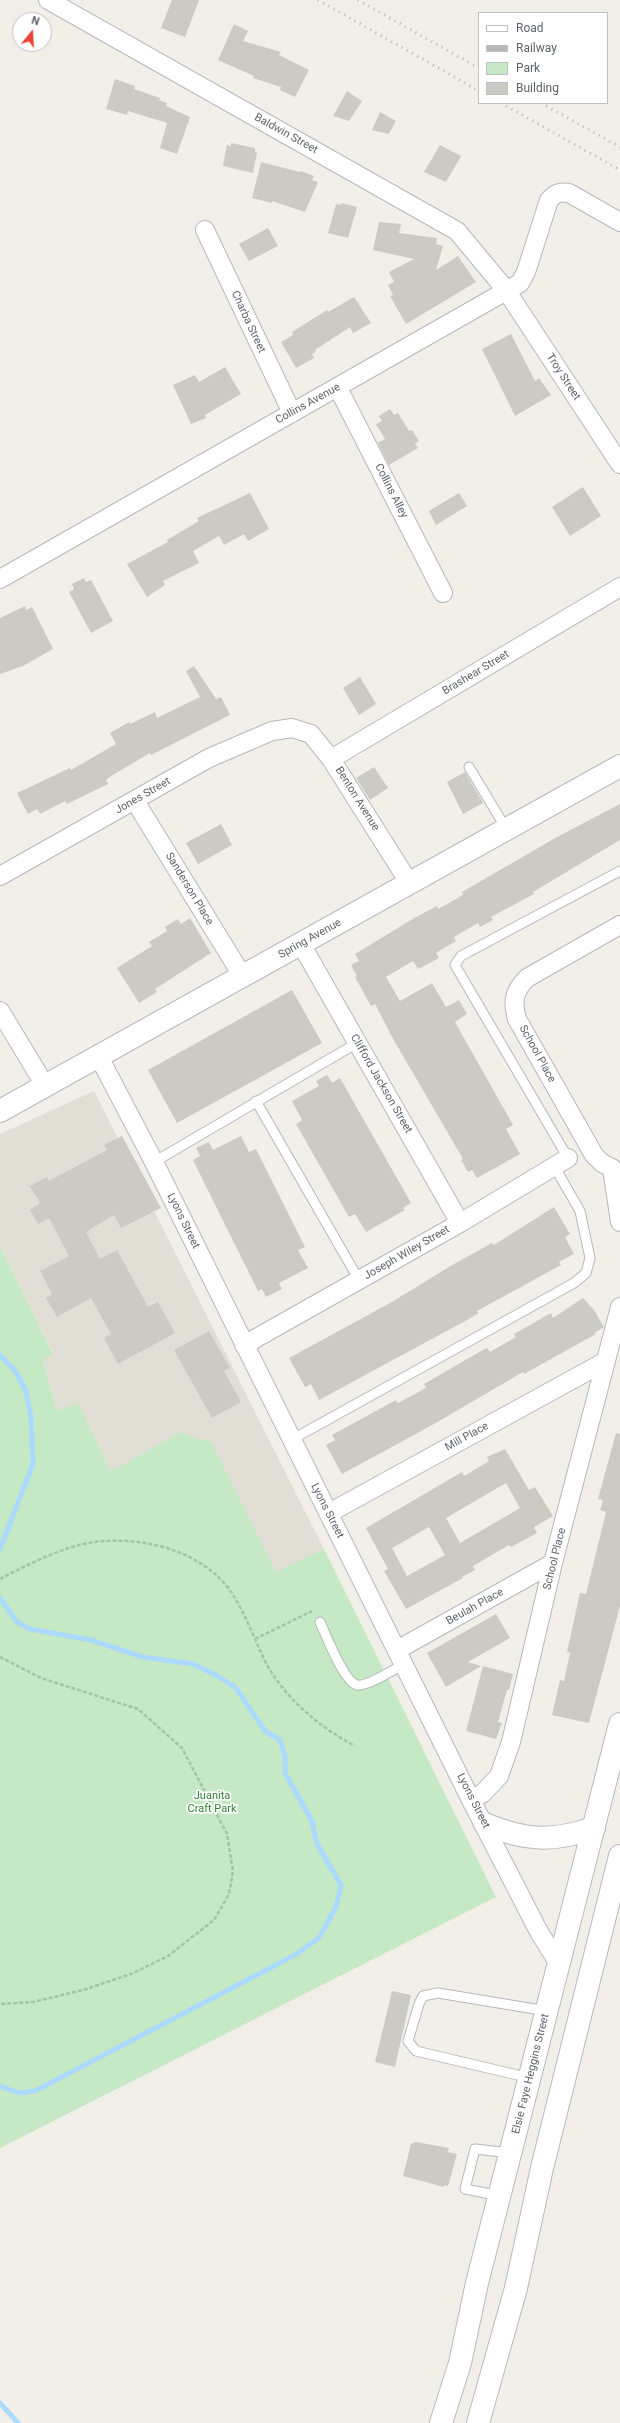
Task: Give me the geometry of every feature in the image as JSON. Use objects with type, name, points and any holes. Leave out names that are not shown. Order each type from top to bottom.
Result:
[{"type":"main road","name":"Spring Avenue","points":[[0,1111],[46,1087],[620,766]]},
{"type":"main road","name":"Elsie Faye Heggins Street","points":[[440,2423],[460,2363],[530,2078],[620,1724]]},
{"type":"main road","points":[[485,1824],[505,1832],[554,1839],[570,1836],[594,1828]]},
{"type":"main road","points":[[478,2423],[504,2334],[532,2209],[620,1856]]},
{"type":"main road","points":[[500,2198],[532,2209]]},
{"type":"street","name":"Baldwin Street","points":[[48,0],[457,231],[506,290]]},
{"type":"street","name":"Collins Avenue","points":[[0,579],[338,388],[524,278],[549,200],[556,194],[562,191],[569,193],[620,222]]},
{"type":"street","name":"Charba Street","points":[[205,230],[292,413]]},
{"type":"street","name":"Troy Street","points":[[506,290],[620,464]]},
{"type":"street","name":"Collins Alley","points":[[338,388],[443,593]]},
{"type":"street","name":"Brashear Street","points":[[331,758],[620,587]]},
{"type":"street","name":"Benton Avenue","points":[[292,728],[311,734],[331,758],[410,884]]},
{"type":"street","name":"Jones Street","points":[[0,876],[136,801],[209,758],[272,731],[292,728]]},
{"type":"street","name":"Sanderson Place","points":[[136,801],[243,977]]},
{"type":"street","name":"School Place","points":[[620,926],[527,978],[516,991],[513,1006],[517,1019],[594,1155],[602,1163],[616,1169],[620,1222]]},
{"type":"street","name":"Clifford Jackson Street","points":[[301,944],[460,1223]]},
{"type":"street","points":[[0,1011],[46,1087]]},
{"type":"street","name":"Lyons Street","points":[[99,1057],[154,1162],[471,1800],[485,1824],[539,1932],[559,1964]]},
{"type":"street","name":"Joseph Wiley Street","points":[[244,1345],[460,1223],[561,1162]]},
{"type":"street","name":"School Place","points":[[471,1800],[483,1793],[499,1776],[511,1742],[553,1563],[620,1307]]},
{"type":"street","name":"Mill Place","points":[[328,1513],[606,1361]]},
{"type":"street","name":"Beulah Place","points":[[401,1657],[553,1563]]},
{"type":"lane","points":[[469,767],[507,830]]},
{"type":"lane","points":[[292,1440],[574,1283],[586,1273],[590,1258],[580,1211],[561,1162],[455,965],[461,956],[620,871]]},
{"type":"lane","points":[[154,1162],[256,1101],[358,1043]]},
{"type":"lane","points":[[256,1101],[359,1280]]},
{"type":"lane","points":[[320,1622],[345,1675],[351,1682],[357,1685],[365,1684],[401,1657]]},
{"type":"lane","points":[[530,2078],[416,2051],[408,2041],[419,2004],[423,1996],[438,1993],[547,2011]]},
{"type":"lane","points":[[500,2198],[466,2189],[475,2149],[512,2154]]},
{"type":"path","points":[[0,1579],[82,1545],[116,1540],[162,1546],[200,1562],[228,1588],[245,1615],[265,1661],[294,1700],[338,1737],[355,1746]]},
{"type":"path","points":[[255,1639],[318,1608]]},
{"type":"path","points":[[0,1657],[41,1678],[138,1709],[182,1748],[227,1834],[233,1871],[229,1894],[214,1920],[168,1956],[131,1974],[83,1990],[33,2002],[0,2004]]},
{"type":"shaded area","points":[[94,1091],[324,1549],[276,1573],[211,1441],[195,1438],[181,1432],[111,1471],[78,1404],[57,1411],[43,1359],[53,1353],[0,1246],[0,1134]]},
{"type":"green space","name":"Juanita Craft Park","points":[[0,1246],[53,1354],[43,1360],[57,1411],[78,1403],[111,1471],[181,1432],[195,1438],[211,1441],[276,1572],[324,1549],[496,1897],[0,2148]]},
{"type":"building","points":[[172,0],[199,0],[185,37],[161,28]]},
{"type":"building","points":[[234,24],[248,31],[243,41],[281,52],[279,55],[309,70],[295,97],[280,90],[281,87],[253,78],[254,76],[218,60]]},
{"type":"building","points":[[115,79],[135,86],[134,89],[160,98],[159,100],[167,103],[166,106],[190,117],[177,154],[160,148],[167,123],[128,111],[127,115],[106,109]]},
{"type":"building","points":[[347,91],[362,101],[349,121],[333,116]]},
{"type":"building","points":[[380,112],[396,121],[389,134],[372,130]]},
{"type":"building","points":[[231,143],[255,148],[255,152],[257,152],[253,173],[223,166],[227,145],[231,146]]},
{"type":"building","points":[[440,145],[461,156],[446,182],[424,172]]},
{"type":"building","points":[[261,162],[301,171],[314,176],[312,180],[318,182],[305,212],[272,201],[272,203],[252,198]]},
{"type":"building","points":[[341,203],[357,207],[348,238],[328,233],[336,204],[341,205]]},
{"type":"building","points":[[379,222],[401,224],[399,233],[437,238],[436,244],[443,246],[436,270],[458,256],[476,282],[406,324],[390,296],[393,295],[388,285],[394,282],[389,272],[414,259],[373,250]]},
{"type":"building","points":[[268,228],[278,246],[249,261],[239,244]]},
{"type":"building","points":[[354,297],[371,323],[353,333],[350,327],[315,350],[316,352],[312,354],[314,358],[296,368],[281,342],[293,335],[292,332],[327,310],[328,312]]},
{"type":"building","points":[[511,334],[535,381],[539,378],[551,395],[515,416],[482,349]]},
{"type":"building","points":[[225,367],[241,394],[205,415],[206,418],[191,424],[173,385],[195,375],[199,382]]},
{"type":"building","points":[[390,409],[394,415],[398,413],[409,431],[412,430],[419,441],[415,444],[418,448],[389,465],[378,443],[385,439],[376,424],[382,421],[379,416]]},
{"type":"building","points":[[583,487],[601,516],[570,536],[552,507]]},
{"type":"building","points":[[250,493],[269,529],[248,541],[244,534],[224,545],[219,536],[193,551],[199,563],[163,581],[165,585],[147,597],[127,564],[168,542],[167,540],[199,521],[197,518]]},
{"type":"building","points":[[459,493],[467,506],[436,525],[429,511]]},
{"type":"building","points":[[84,578],[86,582],[91,580],[113,621],[91,633],[69,592],[74,589],[72,584]]},
{"type":"building","points":[[25,606],[26,610],[32,607],[53,649],[23,666],[0,674],[0,618]]},
{"type":"building","points":[[194,666],[216,699],[221,697],[230,715],[151,755],[150,753],[111,776],[106,780],[108,784],[67,804],[65,801],[40,814],[37,809],[28,814],[17,793],[70,768],[71,770],[116,744],[110,733],[129,722],[130,724],[155,712],[157,718],[200,697],[186,671]]},
{"type":"building","points":[[360,677],[376,704],[359,715],[343,688]]},
{"type":"building","points":[[374,767],[388,788],[370,800],[356,778]]},
{"type":"building","points":[[465,772],[483,803],[463,814],[447,782]]},
{"type":"building","points":[[620,804],[620,840],[533,892],[534,894],[491,917],[493,920],[480,927],[478,923],[454,937],[456,941],[436,953],[439,958],[418,969],[413,961],[386,977],[400,1001],[432,983],[446,1007],[459,1000],[467,1014],[455,1022],[513,1125],[506,1129],[520,1154],[477,1178],[472,1170],[468,1172],[461,1160],[463,1159],[392,1037],[375,1004],[371,1006],[355,977],[357,976],[351,965],[359,961],[355,954],[416,917],[437,906],[438,909],[463,895],[462,892],[557,837]]},
{"type":"building","points":[[221,824],[232,845],[198,864],[186,843]]},
{"type":"building","points":[[190,918],[211,953],[155,989],[157,992],[139,1003],[117,968],[152,946],[149,942],[167,931],[165,927],[178,919],[181,924]]},
{"type":"building","points":[[292,990],[322,1043],[177,1123],[148,1070]]},
{"type":"building","points":[[327,1075],[332,1083],[340,1078],[411,1203],[403,1208],[405,1210],[366,1232],[355,1214],[349,1217],[296,1124],[302,1120],[292,1101],[319,1086],[316,1081]]},
{"type":"building","points":[[122,1136],[161,1208],[121,1228],[114,1215],[86,1232],[100,1259],[117,1250],[148,1307],[158,1302],[175,1333],[118,1364],[104,1338],[111,1334],[91,1298],[57,1317],[46,1298],[52,1294],[40,1271],[69,1256],[49,1218],[38,1224],[30,1210],[40,1203],[30,1186],[47,1177],[49,1181],[107,1150],[104,1145]]},
{"type":"building","points":[[241,1136],[249,1152],[256,1149],[305,1247],[298,1250],[308,1268],[279,1283],[282,1289],[266,1297],[262,1289],[258,1291],[193,1160],[200,1156],[196,1148],[209,1142],[213,1150]]},
{"type":"building","points":[[554,1207],[570,1234],[565,1237],[574,1254],[559,1262],[561,1265],[477,1311],[479,1313],[467,1320],[319,1400],[311,1384],[305,1387],[289,1358],[390,1303],[492,1243],[494,1245]]},
{"type":"building","points":[[583,1298],[594,1310],[604,1327],[594,1333],[596,1334],[524,1374],[523,1372],[434,1424],[342,1474],[326,1445],[335,1440],[332,1435],[396,1400],[398,1403],[426,1388],[424,1384],[481,1351],[487,1348],[490,1352],[516,1337],[514,1334],[551,1313],[553,1318]]},
{"type":"building","points":[[209,1331],[230,1368],[224,1371],[241,1402],[212,1418],[174,1350]]},
{"type":"building","points":[[616,1433],[620,1434],[620,1606],[589,1723],[552,1715],[560,1680],[564,1681],[570,1653],[567,1652],[580,1593],[586,1594],[606,1512],[600,1510],[603,1500],[598,1499]]},
{"type":"building","points":[[505,1449],[529,1490],[535,1487],[553,1516],[534,1527],[537,1533],[511,1547],[509,1545],[473,1566],[475,1570],[462,1577],[463,1578],[406,1609],[384,1571],[388,1569],[366,1528],[462,1472],[464,1476],[489,1461],[487,1457]],"holes":[[[506,1483],[520,1508],[460,1543],[446,1518]],[[429,1527],[445,1555],[407,1576],[392,1548]]]},
{"type":"building","points":[[496,1614],[510,1638],[468,1662],[481,1666],[446,1687],[427,1653]]},
{"type":"building","points":[[483,1666],[513,1674],[498,1722],[502,1723],[496,1739],[466,1731]]},
{"type":"building","points":[[392,1991],[411,1995],[395,2067],[375,2062]]},
{"type":"building","points":[[416,2142],[449,2148],[448,2152],[457,2154],[448,2186],[444,2185],[444,2187],[403,2176],[411,2144]]},
{"type":"waterway","points":[[0,1355],[16,1372],[26,1391],[31,1417],[33,1464],[0,1549]]},
{"type":"waterway","points":[[0,1598],[17,1622],[30,1629],[91,1640],[143,1657],[193,1664],[216,1675],[236,1688],[265,1731],[280,1740],[285,1756],[285,1773],[312,1821],[317,1844],[341,1885],[336,1907],[319,1938],[295,1955],[35,2091],[19,2093],[0,2086]]},
{"type":"waterway","points":[[0,2403],[18,2423]]},
{"type":"railway","points":[[318,0],[478,90]]},
{"type":"railway","points":[[358,0],[478,67]]},
{"type":"railway","points":[[503,104],[620,170]]},
{"type":"railway","points":[[543,104],[620,147]]}]
